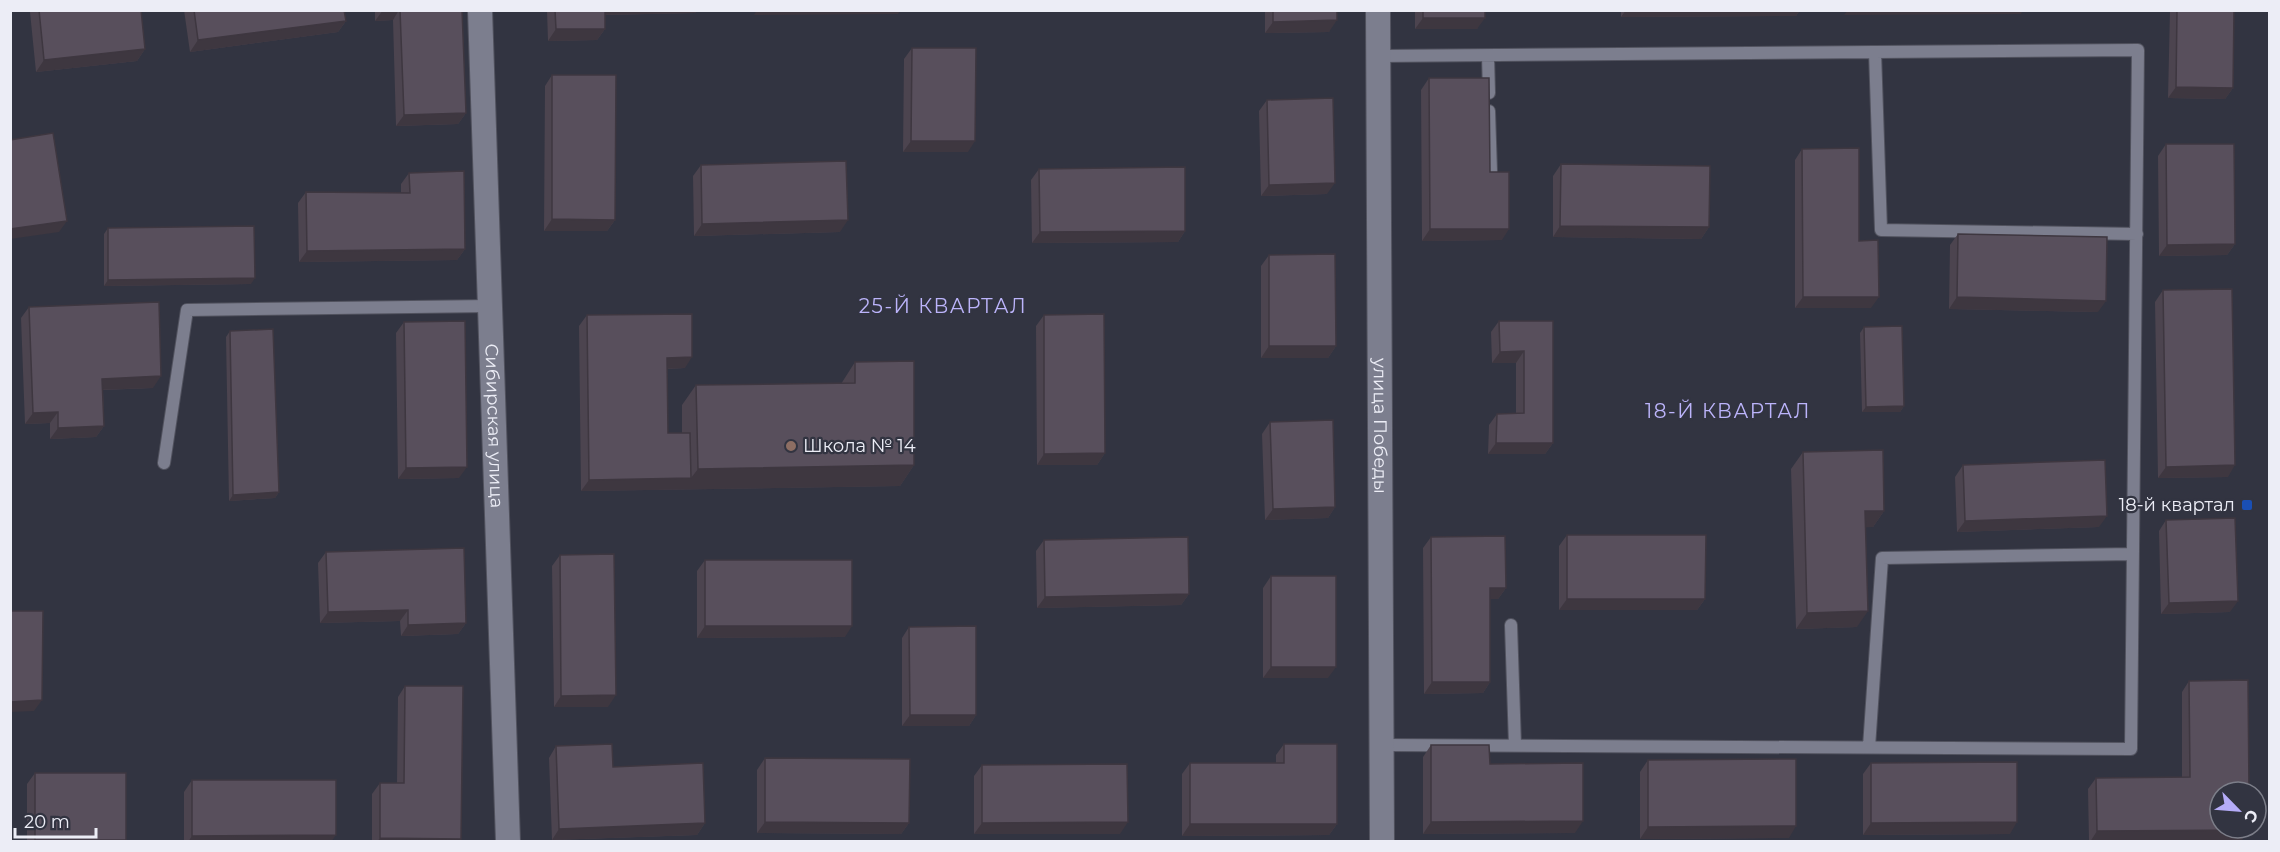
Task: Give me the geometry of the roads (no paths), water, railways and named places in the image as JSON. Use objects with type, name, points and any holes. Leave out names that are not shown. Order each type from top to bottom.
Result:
[{"type":"street","name":"Сибирская улица","points":[[480,10],[508,842]]},
{"type":"street","name":"улица Победы","points":[[1378,10],[1382,842]]},
{"type":"lane","points":[[1378,56],[2138,50],[2131,749],[1382,745]]},
{"type":"lane","points":[[1875,52],[1881,230],[2137,234]]},
{"type":"lane","points":[[1488,56],[1491,172]]},
{"type":"lane","points":[[164,463],[187,310],[490,306]]},
{"type":"lane","points":[[1869,747],[1882,558],[2133,554]]},
{"type":"lane","points":[[1511,625],[1515,745]]},
{"type":"place","name":"Школа № 14","points":[[791,446]]},
{"type":"place","name":"18-й квартал","points":[[2247,505]]},
{"type":"district","name":"25-Й КВАРТАЛ","points":[[943,306]]},
{"type":"district","name":"18-Й КВАРТАЛ","points":[[1728,411]]}]
